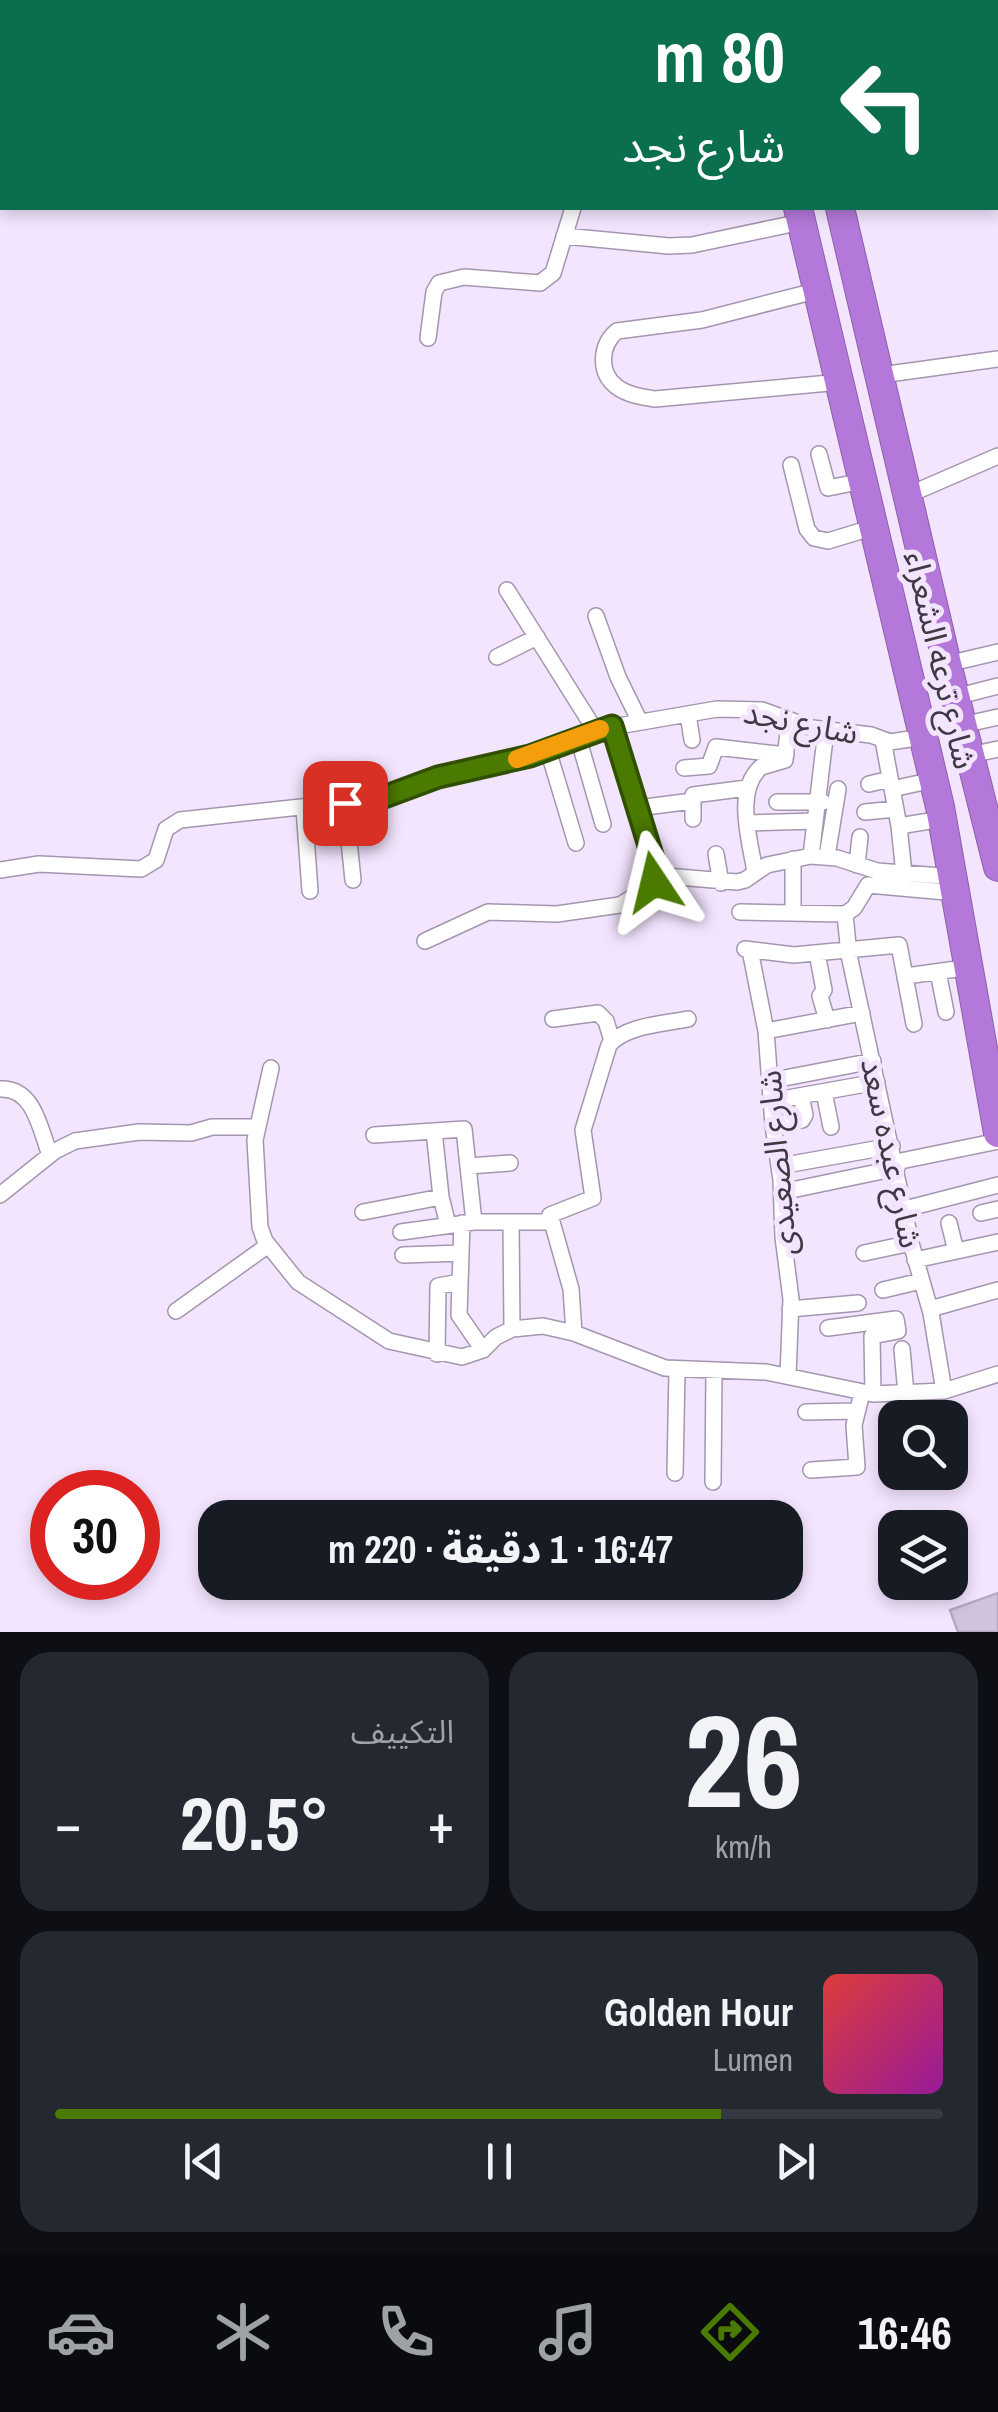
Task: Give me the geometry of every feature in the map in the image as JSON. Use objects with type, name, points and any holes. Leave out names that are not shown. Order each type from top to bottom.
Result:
[{"type":"highway","name":"شارع ترعه الشعراء","points":[[840,210],[946,664],[996,851]]},
{"type":"highway","name":"شارع ترعه الشعراء","points":[[800,215],[942,819],[998,1133]]},
{"type":"highway","points":[[863,481],[880,484],[908,498],[892,521],[875,532]]},
{"type":"street","points":[[428,338],[434,292],[439,283],[464,278],[540,282],[552,273],[572,210]]},
{"type":"street","points":[[564,236],[680,246],[800,215]]},
{"type":"street","points":[[820,290],[702,320],[616,331],[602,353],[606,372],[614,386],[631,395],[655,399],[840,382]]},
{"type":"street","points":[[881,375],[998,360]]},
{"type":"street","points":[[820,454],[828,488],[863,481]]},
{"type":"street","points":[[908,498],[998,456]]},
{"type":"street","points":[[792,464],[807,530],[814,538],[828,541],[875,532]]},
{"type":"street","points":[[507,590],[604,728],[638,808],[659,878]]},
{"type":"street","points":[[596,616],[618,677],[640,722]]},
{"type":"street","points":[[497,658],[537,636]]},
{"type":"street","points":[[946,664],[998,652]]},
{"type":"street","points":[[955,698],[998,686]]},
{"type":"street","name":"شارع نجد","points":[[0,870],[39,864],[141,869],[156,860],[166,830],[174,822],[384,797],[438,777],[548,750],[604,728],[688,714],[753,708],[834,731],[870,734],[894,742],[923,737]]},
{"type":"street","points":[[688,714],[692,740]]},
{"type":"street","points":[[962,725],[998,716]]},
{"type":"street","points":[[755,872],[747,788],[758,769],[784,761],[789,720]]},
{"type":"street","points":[[834,731],[841,752]]},
{"type":"street","points":[[819,856],[817,802],[834,731]]},
{"type":"street","points":[[578,737],[603,824]]},
{"type":"street","points":[[883,740],[904,874]]},
{"type":"street","points":[[684,768],[709,766],[716,747],[786,755]]},
{"type":"street","points":[[970,755],[998,749]]},
{"type":"street","points":[[548,750],[576,843]]},
{"type":"street","points":[[869,761],[886,757]]},
{"type":"street","points":[[870,784],[933,780]]},
{"type":"street","points":[[693,819],[694,795],[747,788]]},
{"type":"street","points":[[777,802],[796,796],[817,802],[837,796],[819,856]]},
{"type":"street","points":[[796,796],[796,822]]},
{"type":"street","points":[[638,808],[692,801]]},
{"type":"street","points":[[345,803],[353,880]]},
{"type":"street","points":[[304,808],[310,891]]},
{"type":"street","points":[[865,812],[896,809]]},
{"type":"street","points":[[899,826],[942,819]]},
{"type":"street","points":[[748,824],[815,821]]},
{"type":"street","points":[[857,865],[860,837]]},
{"type":"street","points":[[716,854],[721,883]]},
{"type":"street","points":[[424,941],[488,912],[557,914],[620,905],[659,878],[673,876],[721,883],[745,880],[766,864],[819,856],[955,885]]},
{"type":"street","points":[[793,859],[793,913]]},
{"type":"street","points":[[740,912],[846,914],[868,885],[955,885]]},
{"type":"street","name":"شارع عبده سعد","points":[[846,914],[862,1014],[910,1243],[930,1309],[944,1391]]},
{"type":"street","points":[[827,1020],[820,996],[824,991],[817,953],[899,945],[914,1024]]},
{"type":"street","name":"شارع الصعيدى","points":[[788,1376],[790,1310],[780,1166],[770,1101],[766,1031],[746,949],[779,954],[817,953]]},
{"type":"street","points":[[938,972],[944,1012],[974,987]]},
{"type":"street","points":[[906,976],[938,972],[974,987]]},
{"type":"street","points":[[942,992],[974,987]]},
{"type":"street","points":[[553,1019],[598,1013],[606,1021],[612,1041],[582,1137],[593,1198],[552,1212],[551,1222],[570,1284],[574,1334]]},
{"type":"street","points":[[766,1031],[862,1014]]},
{"type":"street","points":[[612,1041],[630,1032],[688,1018]]},
{"type":"street","points":[[769,1081],[873,1061]]},
{"type":"street","points":[[271,1068],[256,1127],[260,1227],[267,1246],[298,1282],[377,1336],[437,1354],[462,1357],[483,1350],[512,1329],[544,1326],[678,1370],[754,1371],[867,1393],[944,1391],[998,1374]]},
{"type":"street","points":[[770,1101],[878,1082]]},
{"type":"street","points":[[0,1089],[16,1090],[28,1100],[50,1155]]},
{"type":"street","points":[[824,1092],[831,1126]]},
{"type":"street","points":[[773,1125],[804,1118],[801,1096]]},
{"type":"street","points":[[0,1195],[50,1155],[75,1141],[130,1132],[256,1127]]},
{"type":"street","points":[[374,1135],[464,1128],[470,1166],[461,1223],[460,1314],[483,1350]]},
{"type":"street","points":[[434,1131],[441,1198],[461,1223]]},
{"type":"street","points":[[780,1166],[895,1159],[998,1142]]},
{"type":"street","points":[[782,1192],[895,1159]]},
{"type":"street","points":[[470,1166],[510,1164]]},
{"type":"street","points":[[905,1209],[998,1185]]},
{"type":"street","points":[[363,1212],[441,1198]]},
{"type":"street","points":[[981,1212],[998,1209]]},
{"type":"street","points":[[511,1222],[512,1329]]},
{"type":"street","points":[[401,1232],[461,1223],[551,1222]]},
{"type":"street","points":[[949,1223],[956,1251]]},
{"type":"street","points":[[915,1260],[998,1242]]},
{"type":"street","points":[[864,1253],[910,1243]]},
{"type":"street","points":[[176,1311],[267,1246]]},
{"type":"street","points":[[403,1256],[461,1253]]},
{"type":"street","points":[[883,1290],[921,1281]]},
{"type":"street","points":[[437,1354],[438,1286],[460,1282]]},
{"type":"street","points":[[930,1309],[998,1290]]},
{"type":"street","points":[[790,1310],[858,1303]]},
{"type":"street","points":[[812,1470],[857,1467],[856,1411],[867,1393],[872,1336],[898,1331],[896,1319],[828,1328]]},
{"type":"street","points":[[902,1349],[906,1394]]},
{"type":"street","points":[[674,1473],[678,1370]]},
{"type":"street","points":[[713,1482],[714,1371]]},
{"type":"street","points":[[806,1412],[856,1411]]},
{"type":"building","points":[[998,1593],[998,1632],[958,1632],[950,1610]]},
{"type":"slow traffic","points":[[517,759],[600,729]]},
{"type":"route","points":[[345,803],[384,797],[438,777],[530,756],[612,726],[659,878],[654,882]]}]
